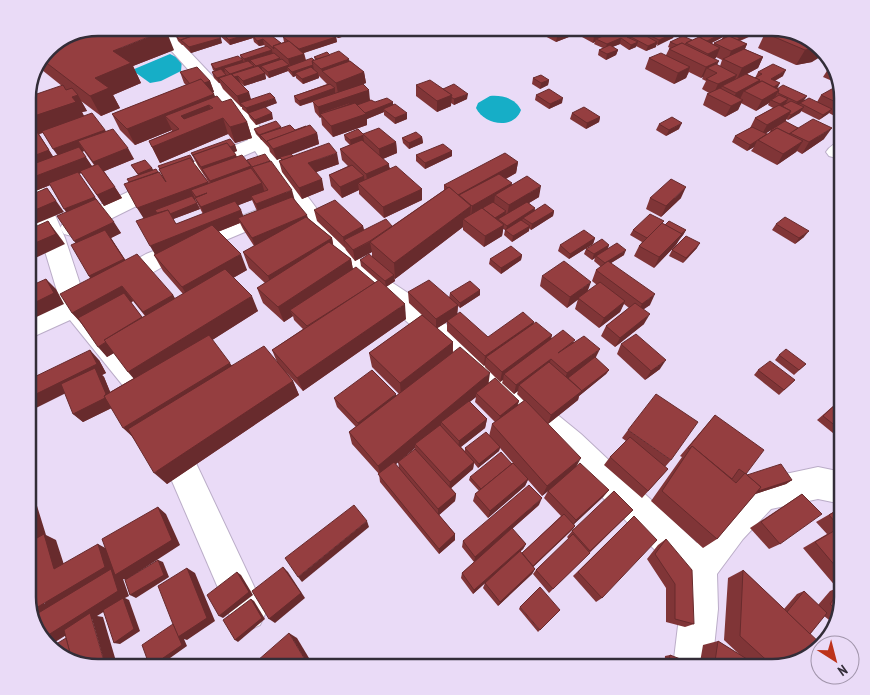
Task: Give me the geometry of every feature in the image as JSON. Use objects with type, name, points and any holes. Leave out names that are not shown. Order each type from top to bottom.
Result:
[{"type":"street","points":[[164,36],[252,128],[299,201],[321,231],[358,272],[399,300],[570,444],[699,569]]},
{"type":"street","points":[[44,242],[188,172],[260,142]]},
{"type":"street","points":[[36,324],[74,306],[155,260],[299,201]]},
{"type":"street","points":[[36,210],[44,242],[74,306],[152,400],[247,612]]},
{"type":"street","points":[[694,659],[699,609],[699,569],[730,527],[762,495],[818,483],[834,486]]},
{"type":"water","points":[[170,54],[182,60],[181,71],[161,81],[150,83],[132,70]]},
{"type":"water","points":[[490,96],[499,96],[512,100],[521,110],[512,121],[506,123],[499,123],[485,118],[476,108],[478,103]]},
{"type":"building","points":[[151,36],[113,51],[131,63],[95,78],[109,88],[90,96],[47,64],[54,54],[75,41],[86,37]]},
{"type":"building","points":[[176,36],[192,36],[180,40]]},
{"type":"building","points":[[192,36],[218,36],[221,38],[189,47],[181,40]]},
{"type":"building","points":[[225,36],[242,36],[229,40]]},
{"type":"building","points":[[253,36],[272,36],[281,43],[273,46],[274,49],[263,39],[257,41]]},
{"type":"building","points":[[335,36],[336,37],[299,49],[283,37]]},
{"type":"building","points":[[603,36],[629,36],[627,37],[638,42],[631,45],[621,38],[607,44],[596,39]]},
{"type":"building","points":[[646,36],[657,42],[648,46],[631,37]]},
{"type":"building","points":[[651,36],[668,36],[659,40]]},
{"type":"building","points":[[683,36],[692,40],[685,45],[682,43],[677,45],[670,42]]},
{"type":"building","points":[[704,36],[717,36],[707,41],[699,38]]},
{"type":"building","points":[[729,36],[740,38],[737,40]]},
{"type":"building","points":[[729,36],[747,44],[731,51],[714,43]]},
{"type":"building","points":[[772,36],[792,40],[809,49],[805,50]]},
{"type":"building","points":[[699,37],[720,48],[708,54],[686,43]]},
{"type":"building","points":[[289,41],[304,54],[288,59],[273,46]]},
{"type":"building","points":[[682,43],[719,61],[706,67],[669,49]]},
{"type":"building","points":[[610,45],[618,50],[607,54],[599,50]]},
{"type":"building","points":[[267,46],[272,50],[244,59],[240,55]]},
{"type":"building","points":[[744,49],[763,57],[742,68],[723,59]]},
{"type":"building","points":[[339,51],[349,59],[321,69],[312,61]]},
{"type":"building","points":[[327,52],[330,55],[317,59],[314,57]]},
{"type":"building","points":[[274,53],[280,58],[256,66],[250,60]]},
{"type":"building","points":[[661,53],[690,67],[678,73],[649,58]]},
{"type":"building","points":[[238,56],[243,60],[215,69],[211,64]]},
{"type":"building","points":[[312,58],[314,60],[312,61],[313,65],[292,72],[287,67]]},
{"type":"building","points":[[282,59],[289,65],[268,72],[261,66]]},
{"type":"building","points":[[248,61],[254,66],[230,74],[224,68]]},
{"type":"building","points":[[350,61],[364,72],[336,83],[322,71]]},
{"type":"building","points":[[716,64],[737,75],[718,84],[706,79],[717,73],[707,68]]},
{"type":"building","points":[[773,64],[786,70],[771,79],[780,83],[774,87],[762,81],[759,82],[760,80],[755,78],[762,74],[758,72]]},
{"type":"building","points":[[258,66],[265,73],[243,81],[238,76],[234,77],[232,74]]},
{"type":"building","points":[[197,67],[210,81],[204,83],[201,79],[190,84],[180,72]]},
{"type":"building","points":[[311,67],[318,73],[302,79],[295,73]]},
{"type":"building","points":[[221,69],[226,75],[217,78],[212,72]]},
{"type":"building","points":[[231,74],[249,92],[237,96],[219,78]]},
{"type":"building","points":[[746,74],[760,80],[736,93],[722,86]]},
{"type":"building","points":[[541,75],[549,80],[541,83],[533,78]]},
{"type":"building","points":[[201,79],[214,94],[127,129],[112,114]]},
{"type":"building","points":[[430,80],[452,95],[437,101],[416,85]]},
{"type":"building","points":[[762,81],[779,90],[762,100],[744,91]]},
{"type":"building","points":[[330,84],[335,88],[299,101],[294,96]]},
{"type":"building","points":[[363,84],[369,90],[318,107],[312,101]]},
{"type":"building","points":[[454,84],[468,94],[454,99],[451,97],[452,95],[443,89]]},
{"type":"building","points":[[63,85],[66,90],[72,88],[78,95],[72,97],[76,102],[36,115],[36,94]]},
{"type":"building","points":[[783,85],[807,96],[797,102],[778,93],[779,90],[777,89]]},
{"type":"building","points":[[720,88],[743,100],[731,106],[707,94]]},
{"type":"building","points":[[833,88],[834,101],[821,95]]},
{"type":"building","points":[[549,89],[563,98],[550,104],[536,95]]},
{"type":"building","points":[[270,93],[275,98],[246,108],[240,103]]},
{"type":"building","points":[[779,95],[788,99],[780,104],[771,100]]},
{"type":"building","points":[[217,96],[222,102],[231,99],[247,122],[230,127],[223,118],[152,147],[149,141],[179,129],[165,116]],"holes":[[[209,105],[213,108],[184,119],[181,116]]]},
{"type":"building","points":[[387,98],[393,102],[365,113],[357,105],[371,100],[375,102]]},
{"type":"building","points":[[809,98],[832,109],[823,115],[800,103]]},
{"type":"building","points":[[791,101],[804,107],[791,115],[789,114],[791,111],[782,106]]},
{"type":"building","points":[[349,103],[350,104],[320,113]]},
{"type":"building","points":[[355,103],[366,114],[331,126],[320,114]]},
{"type":"building","points":[[395,104],[407,113],[395,118],[383,109]]},
{"type":"building","points":[[779,105],[791,111],[767,125],[755,118]]},
{"type":"building","points":[[265,107],[272,113],[255,120],[248,113]]},
{"type":"building","points":[[584,107],[600,117],[587,123],[572,113]]},
{"type":"building","points":[[92,113],[105,130],[53,149],[42,131]]},
{"type":"building","points":[[672,117],[682,123],[669,130],[659,124]]},
{"type":"building","points":[[813,119],[832,128],[809,142],[790,133]]},
{"type":"building","points":[[276,121],[281,127],[259,135],[254,129]]},
{"type":"building","points":[[785,121],[798,128],[789,134],[777,128],[771,130]]},
{"type":"building","points":[[290,125],[295,130],[306,127],[267,142],[260,135]]},
{"type":"building","points":[[310,125],[317,133],[273,149],[267,141]]},
{"type":"building","points":[[752,127],[767,134],[750,145],[735,136]]},
{"type":"building","points":[[379,128],[396,142],[379,149],[363,134]]},
{"type":"building","points":[[777,128],[803,141],[783,154],[758,140]]},
{"type":"building","points":[[113,129],[128,148],[93,162],[78,141]]},
{"type":"building","points":[[358,129],[364,135],[350,140],[344,135]]},
{"type":"building","points":[[36,132],[49,150],[36,155]]},
{"type":"building","points":[[416,132],[422,137],[409,143],[402,138]]},
{"type":"building","points":[[230,139],[235,145],[230,147],[227,143],[193,155],[194,157],[191,153]]},
{"type":"building","points":[[362,140],[389,164],[366,174],[340,149]]},
{"type":"building","points":[[227,143],[236,155],[201,167],[193,155]]},
{"type":"building","points":[[329,143],[337,153],[308,163],[322,179],[299,188],[279,161]]},
{"type":"building","points":[[443,144],[452,151],[425,163],[416,155]]},
{"type":"building","points":[[79,147],[86,157],[36,176],[36,163]]},
{"type":"building","points":[[505,153],[518,162],[458,195],[444,185]]},
{"type":"building","points":[[265,154],[270,161],[252,167],[247,160]]},
{"type":"building","points":[[291,154],[293,156],[282,160],[280,157]]},
{"type":"building","points":[[190,155],[194,162],[190,158],[160,169],[158,166]]},
{"type":"building","points":[[242,155],[251,166],[210,181],[202,169]]},
{"type":"building","points":[[190,158],[208,182],[137,208],[124,184],[159,172],[166,182],[159,169]]},
{"type":"building","points":[[145,160],[152,168],[138,174],[131,165]]},
{"type":"building","points":[[271,161],[292,190],[256,204],[251,196],[268,190],[252,167]]},
{"type":"building","points":[[98,164],[115,187],[97,195],[80,171]]},
{"type":"building","points":[[352,165],[364,176],[340,187],[329,175]]},
{"type":"building","points":[[396,166],[422,189],[383,207],[358,183]]},
{"type":"building","points":[[251,168],[262,183],[201,207],[195,198],[207,193],[196,197],[191,190]]},
{"type":"building","points":[[156,169],[158,172],[129,182],[127,179]]},
{"type":"building","points":[[78,172],[95,197],[64,209],[49,183]]},
{"type":"building","points":[[499,174],[512,183],[472,206],[459,195]]},
{"type":"building","points":[[527,176],[541,186],[509,205],[495,195]]},
{"type":"building","points":[[671,179],[686,187],[666,206],[650,198]]},
{"type":"building","points":[[449,187],[471,206],[394,263],[370,242]]},
{"type":"building","points":[[47,188],[56,201],[36,210],[36,193]]},
{"type":"building","points":[[192,196],[197,203],[170,214],[168,210],[157,213],[155,210]]},
{"type":"building","points":[[292,197],[307,215],[252,238],[238,218]]},
{"type":"building","points":[[96,199],[114,222],[74,241],[57,216]]},
{"type":"building","points":[[335,200],[363,226],[343,237],[314,210]]},
{"type":"building","points":[[235,201],[241,210],[150,246],[136,221],[168,210],[176,224]]},
{"type":"building","points":[[493,202],[506,211],[495,218],[482,208]]},
{"type":"building","points":[[527,202],[535,208],[507,226],[498,219]]},
{"type":"building","points":[[545,204],[554,211],[532,224],[523,218]]},
{"type":"building","points":[[482,208],[504,225],[485,236],[463,219]]},
{"type":"building","points":[[650,214],[664,221],[647,238],[633,230]]},
{"type":"building","points":[[306,217],[332,238],[268,276],[243,252]]},
{"type":"building","points":[[785,217],[809,231],[799,238],[776,224]]},
{"type":"building","points":[[386,219],[392,226],[353,250],[344,240]]},
{"type":"building","points":[[521,220],[530,226],[513,236],[505,230]]},
{"type":"building","points":[[48,221],[56,234],[36,243],[36,226]]},
{"type":"building","points":[[669,221],[686,230],[681,234],[665,225]]},
{"type":"building","points":[[662,223],[682,234],[659,257],[639,246]]},
{"type":"building","points":[[212,225],[241,254],[182,287],[154,255]]},
{"type":"building","points":[[105,230],[124,259],[89,276],[71,245]]},
{"type":"building","points":[[584,230],[595,238],[570,254],[560,245]]},
{"type":"building","points":[[686,236],[700,243],[686,258],[672,250]]},
{"type":"building","points":[[602,239],[609,245],[594,254],[586,249]]},
{"type":"building","points":[[329,242],[351,259],[278,307],[257,288]]},
{"type":"building","points":[[617,243],[626,250],[605,263],[596,256]]},
{"type":"building","points":[[511,246],[522,255],[501,268],[490,259]]},
{"type":"building","points":[[137,254],[173,295],[143,312],[122,286],[72,313],[60,294]]},
{"type":"building","points":[[369,254],[394,275],[385,281],[360,260]]},
{"type":"building","points":[[564,261],[591,282],[570,297],[542,276]]},
{"type":"building","points":[[608,261],[655,294],[642,304],[596,270]]},
{"type":"building","points":[[356,267],[375,283],[307,326],[290,310]]},
{"type":"building","points":[[225,269],[252,296],[128,372],[104,340]]},
{"type":"building","points":[[46,279],[54,293],[36,302],[36,283]]},
{"type":"building","points":[[379,280],[405,304],[297,378],[272,350]]},
{"type":"building","points":[[429,280],[458,305],[436,319],[408,292]]},
{"type":"building","points":[[470,281],[480,290],[460,303],[450,293]]},
{"type":"building","points":[[600,282],[625,301],[604,318],[578,298]]},
{"type":"building","points":[[124,293],[142,317],[104,340],[106,342],[98,347],[78,318]]},
{"type":"building","points":[[635,303],[650,314],[620,338],[606,326]]},
{"type":"building","points":[[460,312],[488,337],[523,312],[534,322],[485,356],[447,321]]},
{"type":"building","points":[[422,315],[453,342],[400,383],[369,353]]},
{"type":"building","points":[[536,322],[552,335],[502,372],[486,357]]},
{"type":"building","points":[[563,330],[575,340],[558,353],[584,336],[600,349],[567,373],[551,359],[516,385],[504,374]]},
{"type":"building","points":[[636,334],[666,360],[651,371],[621,344]]},
{"type":"building","points":[[209,335],[230,363],[123,428],[104,396]]},
{"type":"building","points":[[264,346],[293,381],[154,473],[128,429]]},
{"type":"building","points":[[460,347],[490,373],[378,466],[349,432]]},
{"type":"building","points":[[786,349],[806,364],[799,370],[779,355]]},
{"type":"building","points":[[90,350],[97,364],[36,394],[36,376]]},
{"type":"building","points":[[595,357],[609,370],[582,391],[568,378]]},
{"type":"building","points":[[770,361],[795,380],[784,390],[758,370]]},
{"type":"building","points":[[549,362],[582,391],[551,415],[519,385]]},
{"type":"building","points":[[95,368],[106,394],[105,398],[73,414],[61,384]]},
{"type":"building","points":[[372,370],[396,394],[358,423],[334,398]]},
{"type":"building","points":[[495,378],[519,401],[500,416],[476,393]]},
{"type":"building","points":[[656,394],[698,422],[671,460],[628,430]]},
{"type":"building","points":[[525,400],[581,458],[547,486],[492,424]]},
{"type":"building","points":[[469,401],[487,419],[459,441],[441,422]]},
{"type":"building","points":[[834,406],[834,425],[823,416]]},
{"type":"building","points":[[715,415],[764,450],[746,474],[739,469],[732,479],[692,446],[688,448]]},
{"type":"building","points":[[440,425],[474,462],[450,482],[415,444]]},
{"type":"building","points":[[486,432],[500,447],[479,464],[465,448]]},
{"type":"building","points":[[630,437],[668,469],[648,491],[610,457]]},
{"type":"building","points":[[692,446],[736,483],[745,473],[761,487],[717,539],[662,491]]},
{"type":"building","points":[[415,449],[456,494],[438,509],[398,462]]},
{"type":"building","points":[[501,452],[512,464],[481,489],[470,477]]},
{"type":"building","points":[[394,462],[455,534],[439,549],[378,474]]},
{"type":"building","points":[[513,463],[528,479],[490,511],[475,494]]},
{"type":"building","points":[[580,463],[609,490],[576,520],[548,491]]},
{"type":"building","points":[[781,464],[792,480],[758,491],[761,487],[747,475]]},
{"type":"building","points":[[529,485],[542,498],[475,557],[463,541]]},
{"type":"building","points":[[614,491],[633,510],[590,551],[572,531]]},
{"type":"building","points":[[802,494],[822,514],[780,544],[761,522]]},
{"type":"building","points":[[354,505],[367,521],[298,577],[285,558]]},
{"type":"building","points":[[158,507],[172,540],[115,575],[102,539]]},
{"type":"building","points":[[834,512],[834,521],[829,515]]},
{"type":"building","points":[[564,514],[575,526],[533,566],[522,553]]},
{"type":"building","points":[[634,516],[657,540],[602,598],[578,572]]},
{"type":"building","points":[[512,528],[526,544],[474,590],[462,573]]},
{"type":"building","points":[[834,531],[834,565],[815,542]]},
{"type":"building","points":[[44,534],[54,569],[98,544],[105,567],[37,607],[36,538]]},
{"type":"building","points":[[573,534],[590,553],[553,589],[536,570]]},
{"type":"building","points":[[666,539],[692,570],[694,624],[675,619],[675,584],[655,554]]},
{"type":"building","points":[[520,551],[535,569],[500,602],[485,583]]},
{"type":"building","points":[[158,560],[164,575],[130,595],[125,580]]},
{"type":"building","points":[[283,567],[301,593],[269,619],[252,591]]},
{"type":"building","points":[[187,568],[207,618],[178,637],[158,586]]},
{"type":"building","points":[[111,569],[118,591],[49,634],[38,613]]},
{"type":"building","points":[[743,570],[811,635],[810,645],[799,652],[788,657],[765,659],[740,636]]},
{"type":"building","points":[[237,572],[249,592],[219,616],[207,595]]},
{"type":"building","points":[[540,587],[560,610],[540,630],[520,607]]},
{"type":"building","points":[[804,591],[827,613],[810,634],[787,612]]},
{"type":"building","points":[[123,598],[134,629],[114,643],[103,610]]},
{"type":"building","points":[[251,599],[262,618],[235,640],[223,620]]},
{"type":"building","points":[[90,613],[103,659],[86,658],[70,651],[64,630]]},
{"type":"building","points":[[173,624],[182,645],[162,659],[147,659],[142,645]]},
{"type":"building","points":[[289,633],[305,659],[259,659]]},
{"type":"building","points":[[66,638],[69,651],[67,650],[57,643]]},
{"type":"building","points":[[718,641],[747,659],[715,659]]},
{"type":"building","points":[[670,655],[680,659],[669,659]]}]
